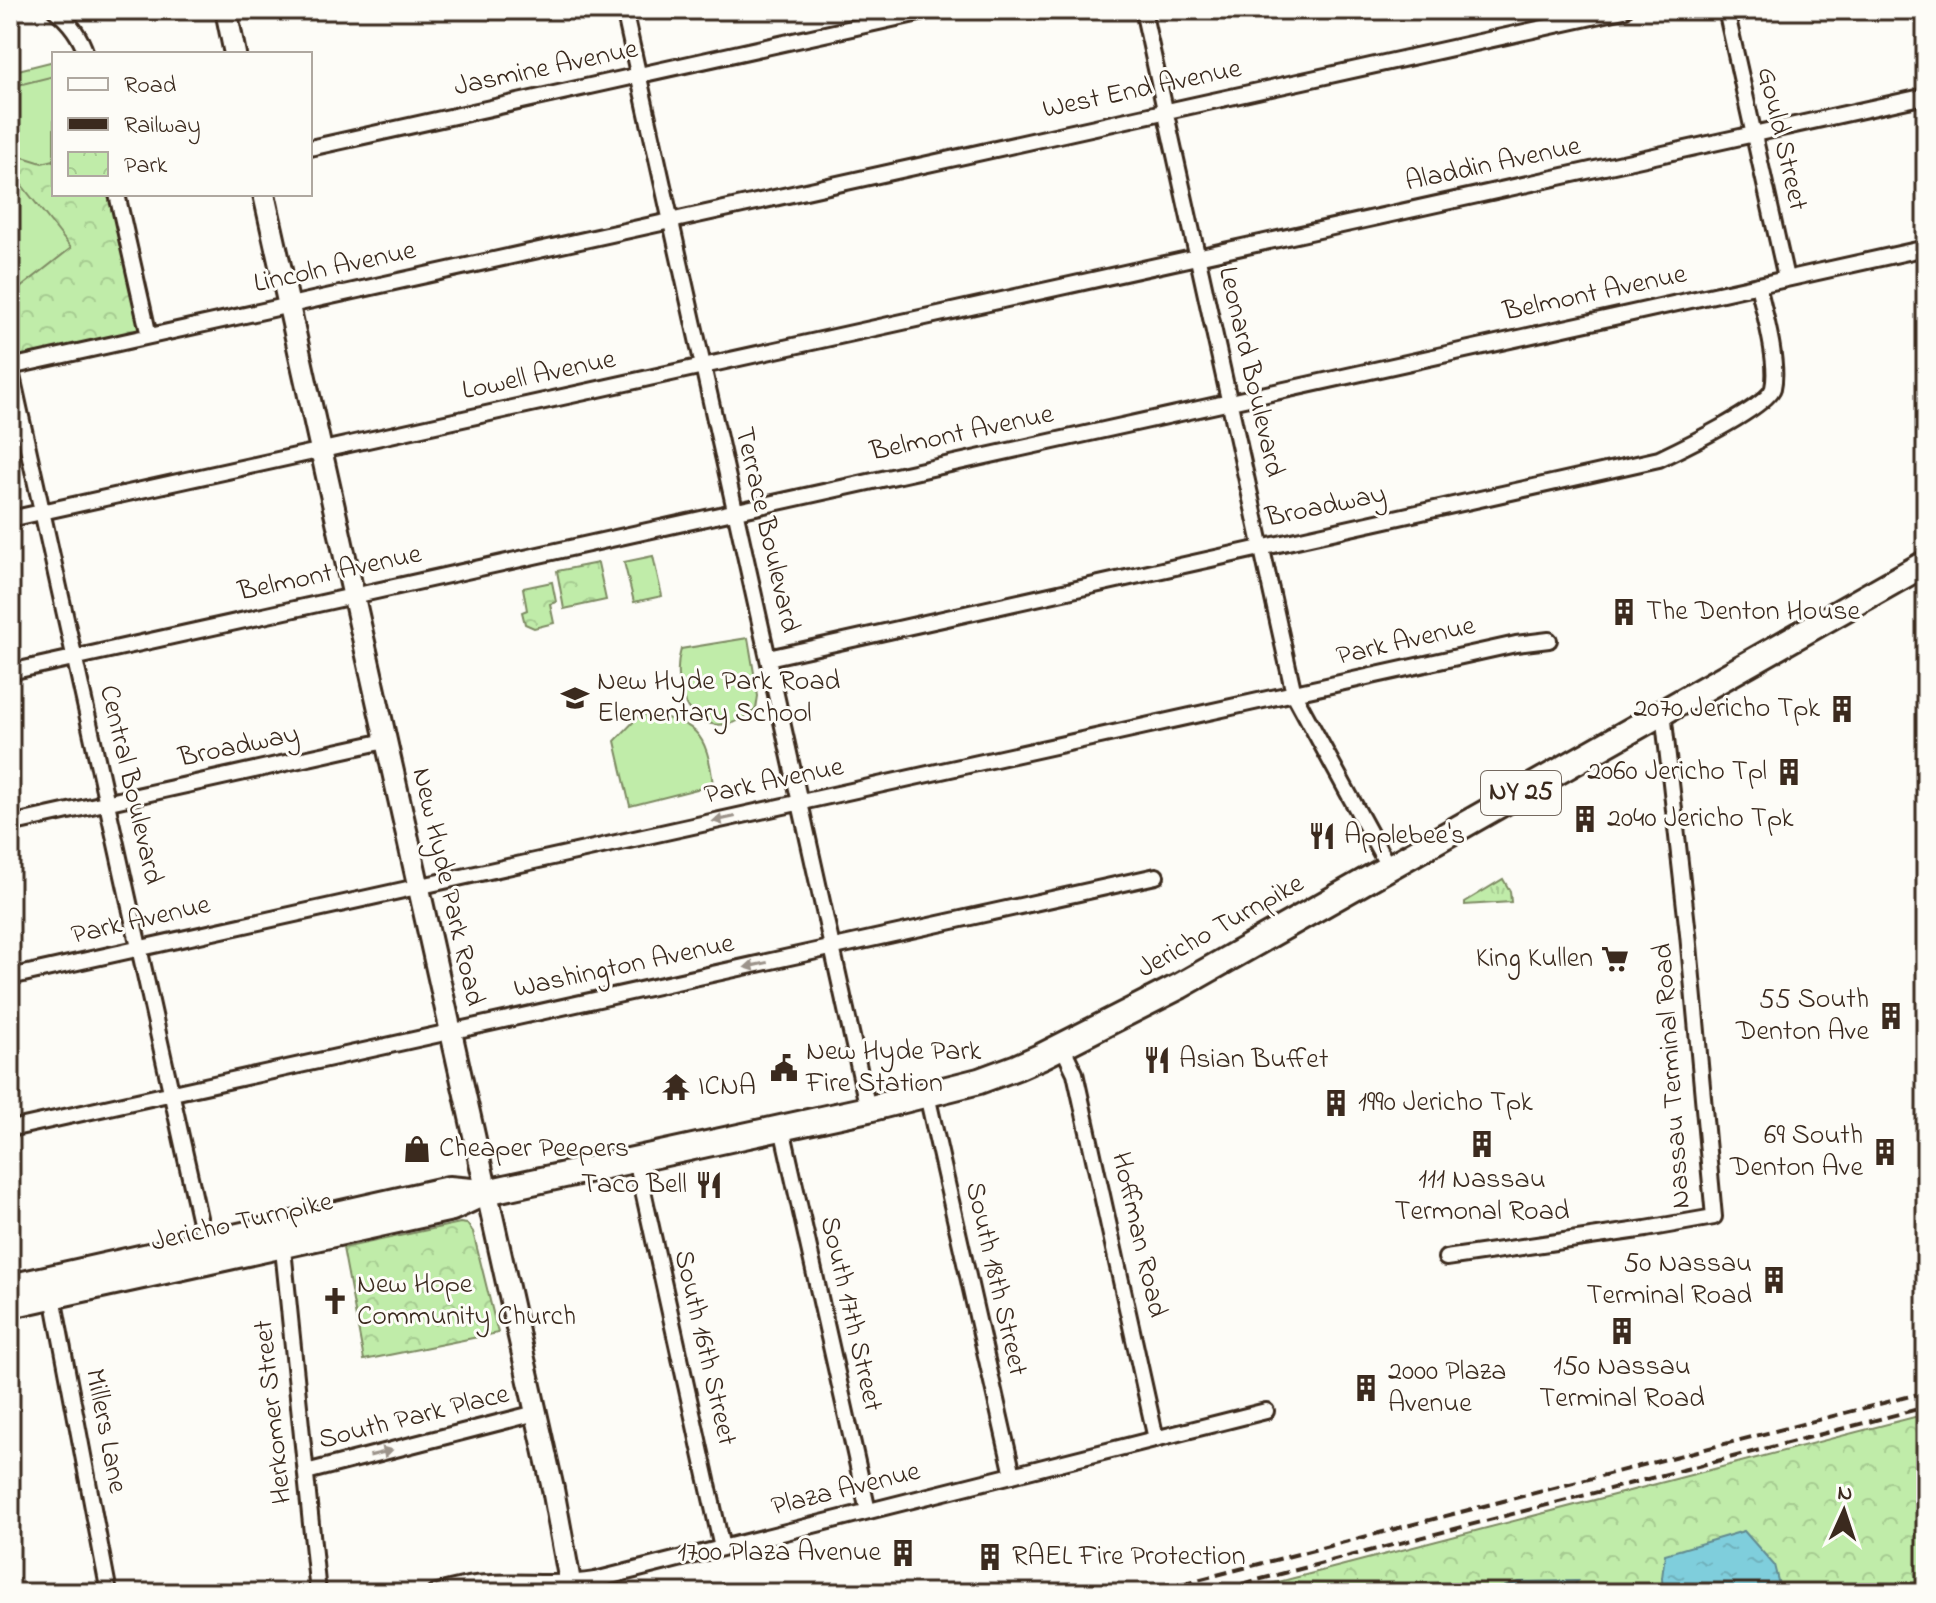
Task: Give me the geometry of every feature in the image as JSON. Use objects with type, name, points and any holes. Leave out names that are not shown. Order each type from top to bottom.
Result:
[{"type":"main road","points":[[228,10],[235,52]]},
{"type":"main road","name":"New Hyde Park Road","points":[[264,196],[536,1413],[571,1588]]},
{"type":"main road","name":"Jericho Turnpike","points":[[10,1287],[52,1286],[282,1236],[449,1189],[486,1192],[868,1109],[997,1075],[1180,986],[1926,563]]},
{"type":"main road","name":"Jericho Turnpike","points":[[10,1305],[52,1286]]},
{"type":"street","points":[[55,10],[76,31],[85,52]]},
{"type":"street","name":"Terrace Boulevard","points":[[624,10],[868,1109]]},
{"type":"street","name":"Jasmine Avenue","points":[[312,148],[933,10]]},
{"type":"street","name":"Leonard Boulevard","points":[[1143,10],[1294,694],[1389,868]]},
{"type":"street","name":"West End Avenue","points":[[671,220],[1624,10]]},
{"type":"street","name":"Gould Street","points":[[1726,10],[1786,278]]},
{"type":"street","name":"Aladdin Avenue","points":[[1080,283],[1922,96]]},
{"type":"street","points":[[117,196],[149,336]]},
{"type":"street","name":"Lincoln Avenue","points":[[10,367],[671,220]]},
{"type":"street","name":"Belmont Avenue","points":[[10,672],[1926,248]]},
{"type":"street","name":"Lowell Avenue","points":[[10,519],[1080,283]]},
{"type":"street","name":"Broadway","points":[[768,658],[1659,459],[1753,408],[1772,391],[1772,351],[1758,285]]},
{"type":"street","name":"Central Boulevard","points":[[10,367],[207,1252]]},
{"type":"street","name":"Park Avenue","points":[[10,977],[1516,644],[1549,640]]},
{"type":"street","name":"Nassau Terminal Road","points":[[1446,1258],[1714,1217],[1688,934],[1663,712]]},
{"type":"street","name":"Broadway","points":[[10,824],[385,741]]},
{"type":"street","name":"Washington Avenue","points":[[10,1129],[1156,876]]},
{"type":"street","name":"Hoffman Road","points":[[1062,1046],[1075,1073],[1156,1439]]},
{"type":"street","name":"South 18th Street","points":[[927,1095],[1013,1475]]},
{"type":"street","name":"South 17th Street","points":[[782,1128],[868,1511]]},
{"type":"street","name":"South 16th Street","points":[[636,1159],[722,1548]]},
{"type":"street","name":"Herkomer Street","points":[[282,1236],[318,1593]]},
{"type":"street","name":"Millers Lane","points":[[52,1286],[109,1593]]},
{"type":"street","name":"Plaza Avenue","points":[[434,1593],[489,1583],[571,1588],[1266,1411]]},
{"type":"street","name":"South Park Place","points":[[306,1472],[536,1413]]},
{"type":"green space","points":[[52,62],[52,196],[109,196],[141,331],[10,361],[10,72]]},
{"type":"green space","points":[[52,76],[52,160],[42,163],[10,151],[10,87]]},
{"type":"green space","points":[[10,170],[71,248],[10,296]]},
{"type":"green space","points":[[653,556],[662,596],[634,602],[624,562]]},
{"type":"green space","points":[[598,563],[606,600],[564,609],[557,571]]},
{"type":"green space","points":[[552,582],[556,602],[550,604],[554,623],[534,628],[525,624],[522,612],[527,610],[523,588]]},
{"type":"green space","points":[[748,638],[758,696],[756,709],[728,724],[701,720],[684,702],[680,689],[678,662],[681,649]]},
{"type":"green space","points":[[641,714],[674,720],[695,732],[707,752],[713,785],[630,806],[615,741]]},
{"type":"green space","points":[[1503,879],[1510,891],[1511,902],[1465,905],[1465,902]]},
{"type":"green space","points":[[467,1224],[473,1232],[498,1333],[364,1360],[343,1248]]},
{"type":"green space","points":[[1926,1414],[1926,1593],[1269,1593],[1267,1585]]},
{"type":"water","points":[[1744,1531],[1774,1565],[1781,1593],[1663,1593],[1665,1554]]},
{"type":"water","points":[[1578,1581],[1568,1593],[1496,1593],[1496,1589],[1519,1582]]},
{"type":"railway","points":[[1147,1593],[1926,1392]]},
{"type":"railway","points":[[1207,1593],[1926,1407]]},
{"type":"place","name":"The Denton House","points":[[1624,612]]},
{"type":"place","name":"New Hyde Park Road Elementary School","points":[[575,698]]},
{"type":"place","name":"2070 Jericho Tpk","points":[[1842,709]]},
{"type":"place","name":"2060 Jericho Tpl","points":[[1789,772]]},
{"type":"place","name":"2040 Jericho Tpk","points":[[1585,819]]},
{"type":"place","name":"Applebee's","points":[[1322,836]]},
{"type":"place","name":"King Kullen","points":[[1615,959]]},
{"type":"place","name":"55 South Denton Ave","points":[[1891,1016]]},
{"type":"place","name":"Asian Buffet","points":[[1157,1060]]},
{"type":"place","name":"New Hyde Park Fire Station","points":[[784,1068]]},
{"type":"place","name":"ICNA","points":[[676,1087]]},
{"type":"place","name":"1990 Jericho Tpk","points":[[1336,1103]]},
{"type":"place","name":"111 Nassau Termonal Road","points":[[1482,1144]]},
{"type":"place","name":"Cheaper Peepers","points":[[417,1149]]},
{"type":"place","name":"69 South Denton Ave","points":[[1885,1152]]},
{"type":"place","name":"Taco Bell","points":[[709,1185]]},
{"type":"place","name":"50 Nassau Terminal Road","points":[[1774,1280]]},
{"type":"place","name":"New Hope Community Church","points":[[335,1301]]},
{"type":"place","name":"150 Nassau Terminal Road","points":[[1622,1331]]},
{"type":"place","name":"2000 Plaza Avenue","points":[[1366,1388]]},
{"type":"place","name":"1700 Plaza Avenue","points":[[903,1553]]},
{"type":"place","name":"RAEL Fire Protection","points":[[990,1557]]}]
